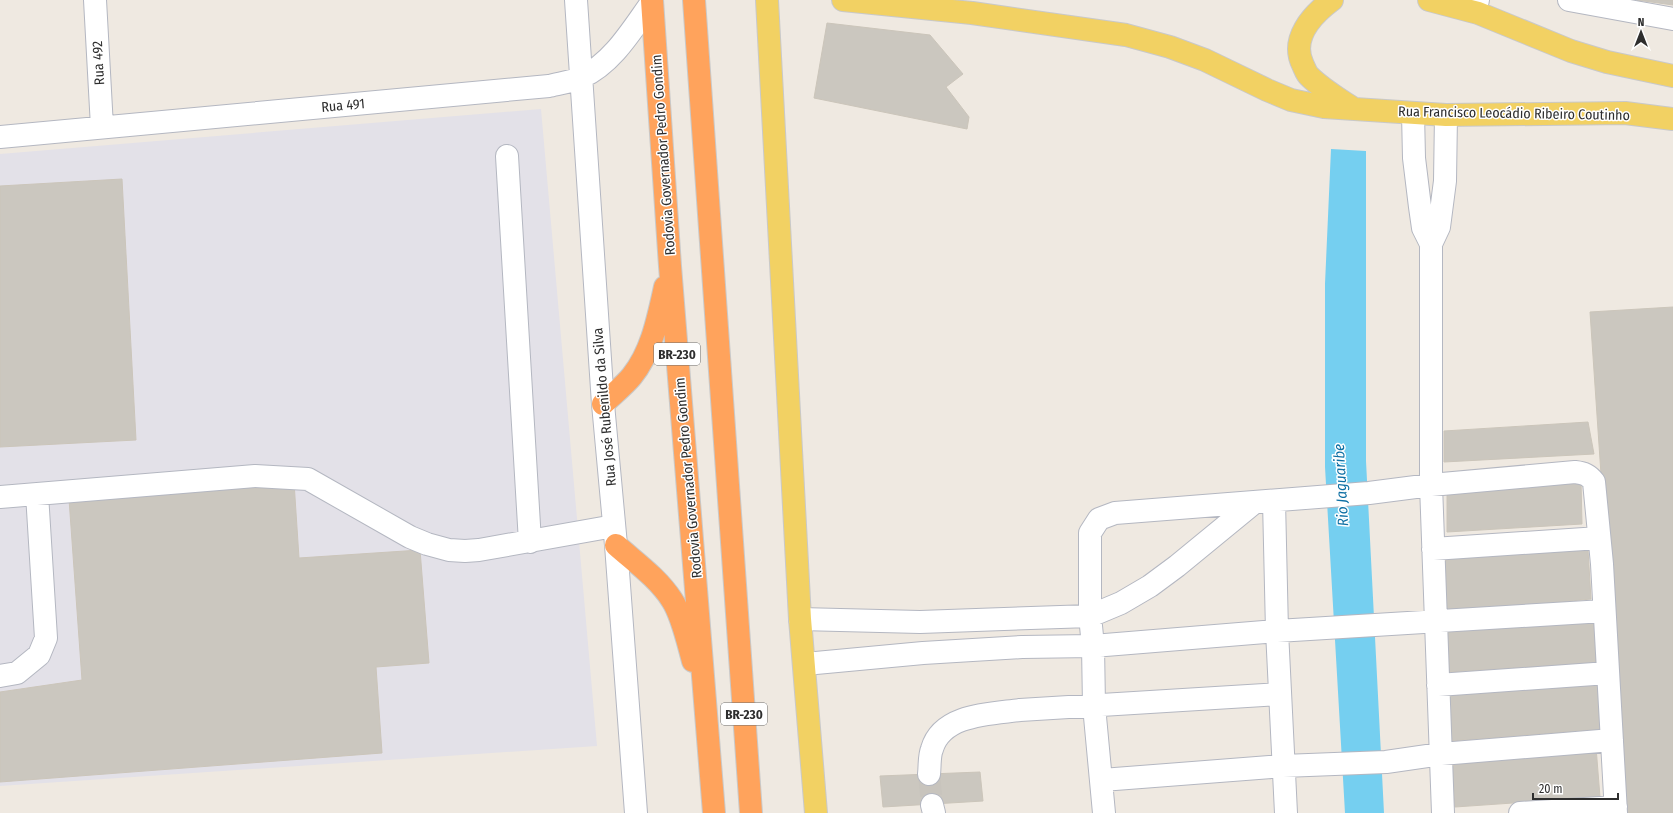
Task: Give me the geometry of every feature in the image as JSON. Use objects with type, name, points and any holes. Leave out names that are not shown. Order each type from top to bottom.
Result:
[{"type":"highway","name":"BR-230","points":[[694,0],[751,813]]},
{"type":"highway","name":"Rodovia Governador Pedro Gondim","points":[[652,1],[670,266],[714,813]]},
{"type":"highway","points":[[603,404],[632,376],[646,354],[658,321],[670,266]]},
{"type":"highway","points":[[615,536],[672,600],[683,628],[706,707]]},
{"type":"main road","points":[[767,0],[800,619],[805,664],[816,813]]},
{"type":"main road","name":"Rua Francisco Leocádio Ribeiro Coutinho","points":[[843,0],[972,14],[1126,35],[1170,47],[1205,60],[1291,100],[1324,107],[1446,115],[1625,113],[1673,119]]},
{"type":"main road","points":[[1332,0],[1322,7],[1302,32],[1299,45],[1300,60],[1308,75],[1355,110]]},
{"type":"main road","points":[[1438,2],[1504,22],[1571,51],[1607,62],[1673,76]]},
{"type":"street","name":"Rua 492","points":[[95,0],[102,127]]},
{"type":"street","name":"Rua José Rubenildo da Silva","points":[[576,0],[603,404],[615,536],[636,813]]},
{"type":"street","points":[[1438,2],[1478,0]]},
{"type":"street","points":[[1569,0],[1673,19]]},
{"type":"street","name":"Rua 491","points":[[0,137],[549,86],[582,78],[602,64],[619,46],[652,1]]},
{"type":"street","points":[[1413,113],[1414,158],[1420,207],[1423,228],[1431,244]]},
{"type":"street","points":[[1443,813],[1431,485],[1431,244],[1439,227],[1445,181],[1446,115]]},
{"type":"street","points":[[508,156],[530,542]]},
{"type":"street","points":[[1104,813],[1094,706],[1093,646],[1090,616],[1090,533],[1099,519],[1115,513],[1369,493],[1431,485],[1575,472],[1582,473],[1590,476],[1594,482],[1604,611],[1616,810],[1520,813]]},
{"type":"street","points":[[0,497],[255,476],[284,477],[308,479],[410,537],[427,544],[449,550],[479,550],[530,542],[615,536]]},
{"type":"street","points":[[0,676],[17,673],[39,655],[46,638],[37,494]]},
{"type":"street","points":[[800,619],[920,622],[1090,616],[1122,603],[1150,586],[1264,501]]},
{"type":"street","points":[[1264,501],[1277,631],[1286,813]]},
{"type":"street","points":[[1433,549],[1599,538]]},
{"type":"street","points":[[805,664],[923,653],[1022,647],[1093,646],[1277,631],[1604,611]]},
{"type":"street","points":[[1438,685],[1608,673]]},
{"type":"street","points":[[929,774],[932,749],[940,733],[956,721],[988,714],[1020,710],[1280,694]]},
{"type":"street","points":[[1102,780],[1283,766],[1386,762],[1441,754],[1612,740]]},
{"type":"shaded area","points":[[541,109],[597,746],[0,786],[0,154]]},
{"type":"water","name":"Rio Jaguaribe","points":[[1331,149],[1366,151],[1366,461],[1384,813],[1345,813],[1325,467],[1325,284]]},
{"type":"building","points":[[1637,0],[1673,0],[1673,5]]},
{"type":"building","points":[[827,23],[930,35],[963,74],[946,87],[969,117],[967,129],[814,98]]},
{"type":"building","points":[[122,179],[136,440],[0,447],[0,186]]},
{"type":"building","points":[[1673,307],[1673,813],[1624,813],[1590,312]]},
{"type":"building","points":[[1588,422],[1594,454],[1444,462],[1444,431]]},
{"type":"building","points":[[1581,481],[1582,524],[1447,532],[1447,487]]},
{"type":"building","points":[[294,482],[299,558],[420,550],[429,663],[376,667],[382,753],[0,782],[0,692],[82,680],[69,499]]},
{"type":"building","points":[[1588,550],[1591,599],[1446,613],[1445,559]]},
{"type":"building","points":[[1595,618],[1596,663],[1448,672],[1445,627]]},
{"type":"building","points":[[1600,684],[1602,729],[1451,741],[1448,694]]},
{"type":"building","points":[[1596,747],[1600,797],[1455,807],[1452,759]]},
{"type":"building","points":[[980,772],[983,801],[883,807],[880,776]]},
{"type":"tunnel","points":[[929,774],[932,805]]}]
